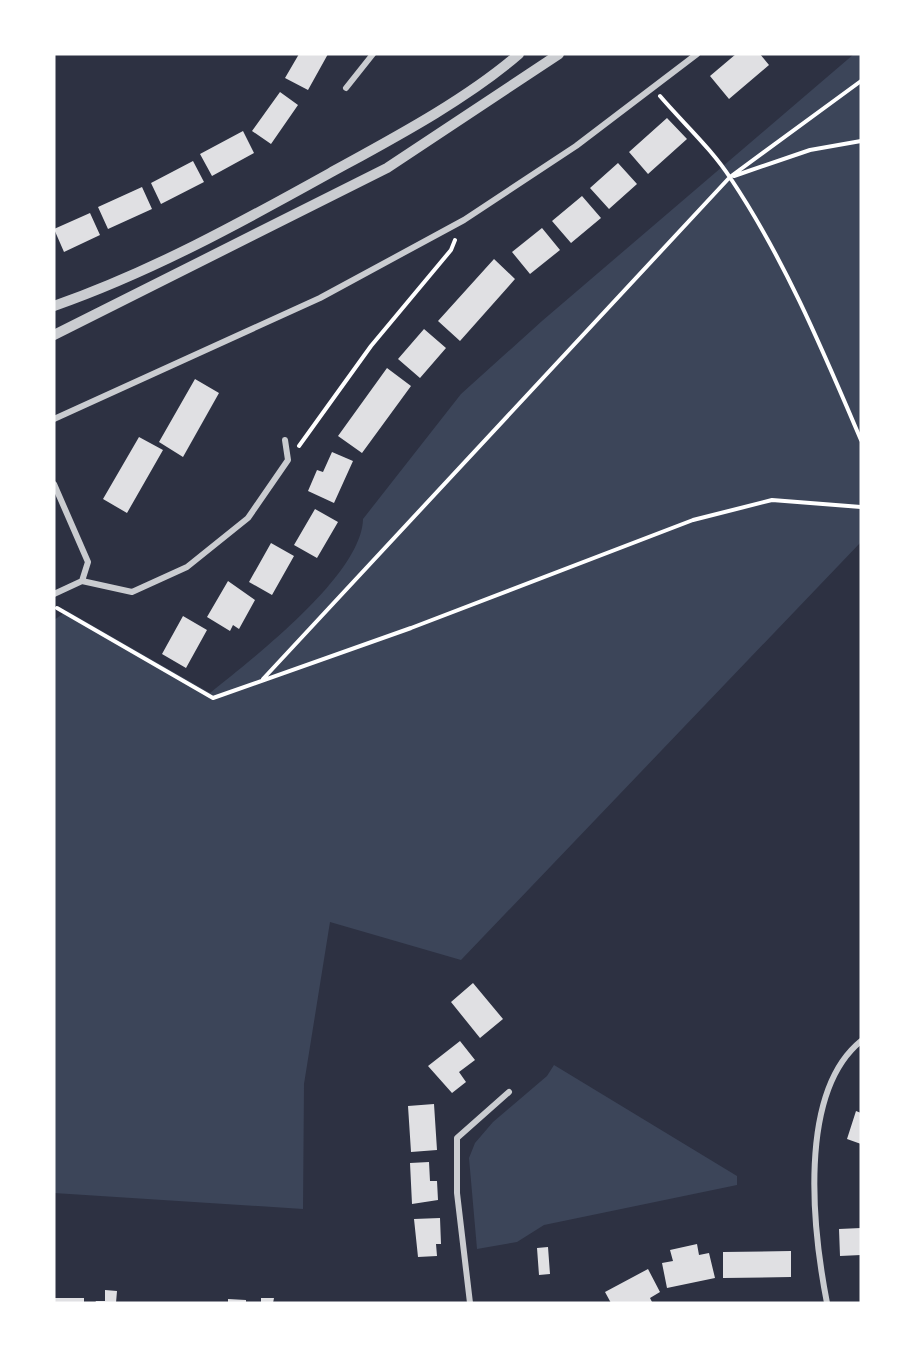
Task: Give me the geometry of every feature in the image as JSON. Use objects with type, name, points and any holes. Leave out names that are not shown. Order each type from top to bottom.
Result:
[{"type":"street","points":[[346,88],[373,54]]},
{"type":"street","points":[[54,306],[108,287],[206,242],[386,142],[501,70],[519,54]]},
{"type":"street","points":[[54,335],[387,168],[559,54]]},
{"type":"street","points":[[54,419],[320,298],[464,220],[576,146],[654,89],[697,54]]},
{"type":"street","points":[[54,594],[82,581],[132,592],[187,567],[248,518],[288,460],[285,440]]},
{"type":"street","points":[[54,484],[88,562],[82,581]]},
{"type":"street","points":[[827,1303],[816,1236],[814,1175],[818,1132],[829,1087],[838,1067],[849,1051],[861,1041]]},
{"type":"street","points":[[470,1303],[457,1193],[457,1138],[509,1092]]},
{"type":"path","points":[[261,681],[730,177],[861,81]]},
{"type":"path","points":[[654,89],[730,177],[765,235],[816,336],[861,440]]},
{"type":"path","points":[[730,177],[810,150],[861,141]]},
{"type":"path","points":[[288,460],[371,346],[451,250],[464,220]]},
{"type":"path","points":[[54,606],[213,698],[411,628],[693,520],[772,500],[861,507]]},
{"type":"shaded area","points":[[854,54],[861,54],[861,542],[461,960],[330,922],[304,1084],[303,1209],[54,1193],[54,620],[67,611],[210,693],[277,638],[325,590],[345,565],[358,541],[363,519],[461,394],[542,321]]},
{"type":"shaded area","points":[[554,1065],[737,1176],[737,1185],[544,1225],[517,1242],[477,1249],[469,1158],[475,1143],[493,1122],[547,1076]]},
{"type":"building","points":[[299,54],[328,54],[308,90],[285,78]]},
{"type":"building","points":[[736,54],[760,54],[769,65],[729,99],[710,76]]},
{"type":"building","points":[[280,92],[298,105],[271,144],[252,131]]},
{"type":"building","points":[[667,118],[687,139],[648,174],[629,152]]},
{"type":"building","points":[[243,131],[254,153],[212,176],[200,154]]},
{"type":"building","points":[[193,161],[204,182],[161,204],[151,183]]},
{"type":"building","points":[[618,163],[637,184],[609,209],[590,188]]},
{"type":"building","points":[[142,187],[152,209],[108,229],[98,207]]},
{"type":"building","points":[[582,196],[601,218],[571,243],[552,221]]},
{"type":"building","points":[[90,213],[100,235],[64,252],[54,229]]},
{"type":"building","points":[[542,228],[560,250],[530,274],[512,252]]},
{"type":"building","points":[[494,259],[515,279],[460,341],[438,321]]},
{"type":"building","points":[[424,329],[446,348],[420,378],[398,359]]},
{"type":"building","points":[[387,368],[411,386],[362,453],[338,436]]},
{"type":"building","points":[[195,379],[219,393],[183,457],[159,442]]},
{"type":"building","points":[[139,437],[163,450],[127,513],[103,499]]},
{"type":"building","points":[[332,452],[353,461],[334,503],[308,491],[317,470],[323,472]]},
{"type":"building","points":[[315,509],[338,522],[317,558],[294,545]]},
{"type":"building","points":[[271,543],[294,556],[272,595],[249,582]]},
{"type":"building","points":[[228,581],[255,600],[239,629],[233,625],[230,631],[207,617]]},
{"type":"building","points":[[183,616],[207,630],[186,668],[162,654]]},
{"type":"building","points":[[473,983],[503,1019],[480,1038],[451,1002]]},
{"type":"building","points":[[460,1041],[475,1060],[459,1072],[466,1082],[452,1093],[428,1066]]},
{"type":"building","points":[[434,1104],[437,1150],[411,1152],[408,1106]]},
{"type":"building","points":[[856,1111],[861,1113],[861,1144],[847,1139]]},
{"type":"building","points":[[429,1162],[430,1181],[437,1181],[438,1200],[412,1204],[410,1163]]},
{"type":"building","points":[[440,1218],[441,1244],[436,1244],[437,1256],[418,1257],[414,1219]]},
{"type":"building","points":[[861,1228],[861,1255],[840,1256],[839,1229]]},
{"type":"building","points":[[697,1244],[699,1255],[709,1253],[715,1278],[667,1288],[662,1263],[673,1261],[670,1250]]},
{"type":"building","points":[[548,1247],[550,1274],[539,1275],[537,1248]]},
{"type":"building","points":[[791,1251],[791,1277],[723,1278],[723,1252]]},
{"type":"building","points":[[648,1269],[660,1292],[650,1298],[652,1302],[611,1303],[605,1292]]},
{"type":"building","points":[[105,1290],[117,1291],[116,1303],[95,1303],[105,1301]]},
{"type":"building","points":[[54,1298],[84,1298],[84,1303],[54,1303]]},
{"type":"building","points":[[261,1298],[274,1298],[273,1303],[261,1303]]},
{"type":"building","points":[[228,1299],[246,1300],[246,1303],[228,1303]]}]
